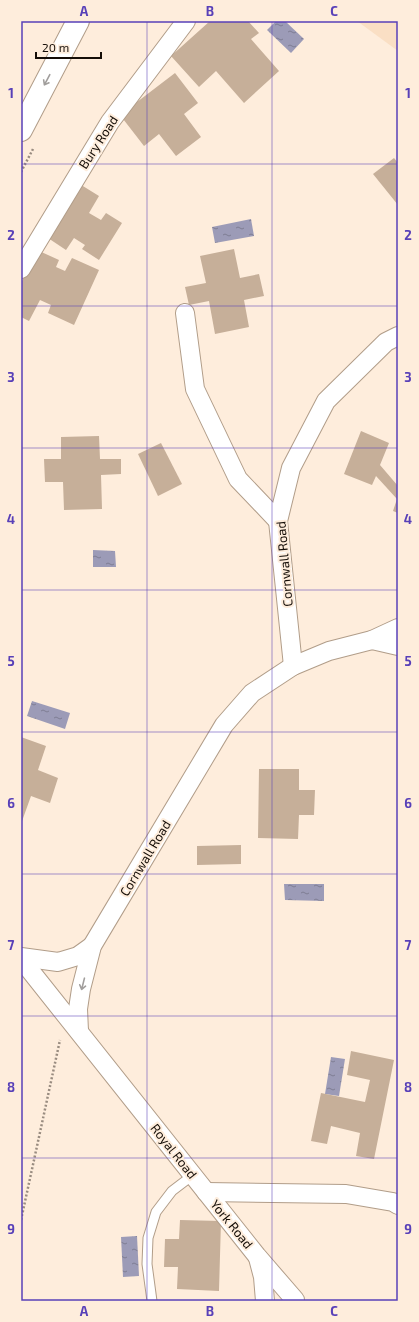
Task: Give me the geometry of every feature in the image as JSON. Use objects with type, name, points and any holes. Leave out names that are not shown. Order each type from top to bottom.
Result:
[{"type":"main road","points":[[21,130],[78,21]]},
{"type":"street","name":"Bury Road","points":[[21,269],[110,122],[186,21]]},
{"type":"street","points":[[185,314],[195,389],[238,479],[278,521]]},
{"type":"street","name":"Cornwall Road","points":[[293,666],[278,521],[291,468],[326,401],[386,342],[398,336]]},
{"type":"street","name":"Cornwall Road","points":[[79,1031],[79,1002],[92,946],[224,725],[252,693],[293,666],[329,651],[372,640],[398,628]]},
{"type":"street","points":[[372,640],[398,646]]},
{"type":"street","name":"Cornwall Road","points":[[21,958],[58,962],[78,956],[92,946]]},
{"type":"street","name":"Royal Road","points":[[21,958],[206,1192],[346,1194],[398,1204]]},
{"type":"street","name":"York Road","points":[[206,1192],[257,1256],[296,1301]]},
{"type":"street","name":"York Road","points":[[257,1256],[263,1277],[265,1301]]},
{"type":"street","name":"York Road","points":[[275,1301],[278,1299],[288,1298],[296,1301]]},
{"type":"lane","points":[[152,1301],[147,1264],[148,1238],[156,1212],[172,1191],[193,1175]]},
{"type":"path","points":[[21,1220],[65,1014]]},
{"type":"shaded area","points":[[357,21],[398,21],[398,51]]},
{"type":"water","points":[[276,21],[285,21],[304,39],[291,53],[267,30]]},
{"type":"water","points":[[251,219],[254,236],[215,243],[212,227]]},
{"type":"water","points":[[93,550],[115,551],[116,567],[93,567]]},
{"type":"water","points":[[32,701],[70,713],[65,729],[27,716]]},
{"type":"water","points":[[284,884],[324,884],[324,901],[285,900]]},
{"type":"water","points":[[331,1057],[345,1059],[339,1096],[325,1094]]},
{"type":"water","points":[[137,1236],[139,1276],[123,1277],[121,1237]]},
{"type":"building","points":[[210,21],[248,21],[259,33],[251,39],[279,71],[244,103],[216,71],[199,87],[171,56]]},
{"type":"building","points":[[175,73],[198,103],[184,114],[201,137],[176,156],[159,134],[144,146],[120,115]]},
{"type":"building","points":[[394,158],[398,163],[398,205],[373,174]]},
{"type":"building","points":[[78,183],[99,196],[89,213],[101,220],[106,213],[122,223],[99,260],[82,249],[85,245],[74,238],[66,250],[45,236]]},
{"type":"building","points":[[234,249],[240,278],[259,274],[264,296],[244,300],[249,327],[215,334],[209,301],[189,305],[185,287],[206,283],[200,256]]},
{"type":"building","points":[[37,250],[59,260],[56,267],[65,271],[72,258],[99,270],[74,325],[48,313],[51,305],[40,300],[29,321],[21,317],[21,283]]},
{"type":"building","points":[[361,431],[389,443],[380,465],[398,486],[398,513],[393,511],[397,499],[376,476],[372,485],[344,474]]},
{"type":"building","points":[[99,436],[100,459],[121,459],[121,474],[101,475],[102,509],[64,510],[63,482],[45,482],[44,459],[61,459],[61,437]]},
{"type":"building","points":[[161,443],[182,484],[158,496],[138,454]]},
{"type":"building","points":[[21,737],[46,746],[38,770],[58,778],[50,803],[31,796],[21,824]]},
{"type":"building","points":[[259,769],[299,769],[299,790],[315,790],[314,815],[299,815],[298,839],[258,838]]},
{"type":"building","points":[[241,845],[241,864],[197,865],[197,846]]},
{"type":"building","points":[[351,1051],[394,1060],[374,1159],[356,1156],[360,1133],[331,1126],[327,1144],[311,1141],[321,1093],[365,1102],[370,1080],[347,1075]]},
{"type":"building","points":[[180,1220],[221,1221],[219,1291],[177,1289],[178,1267],[164,1267],[165,1239],[179,1239]]}]
